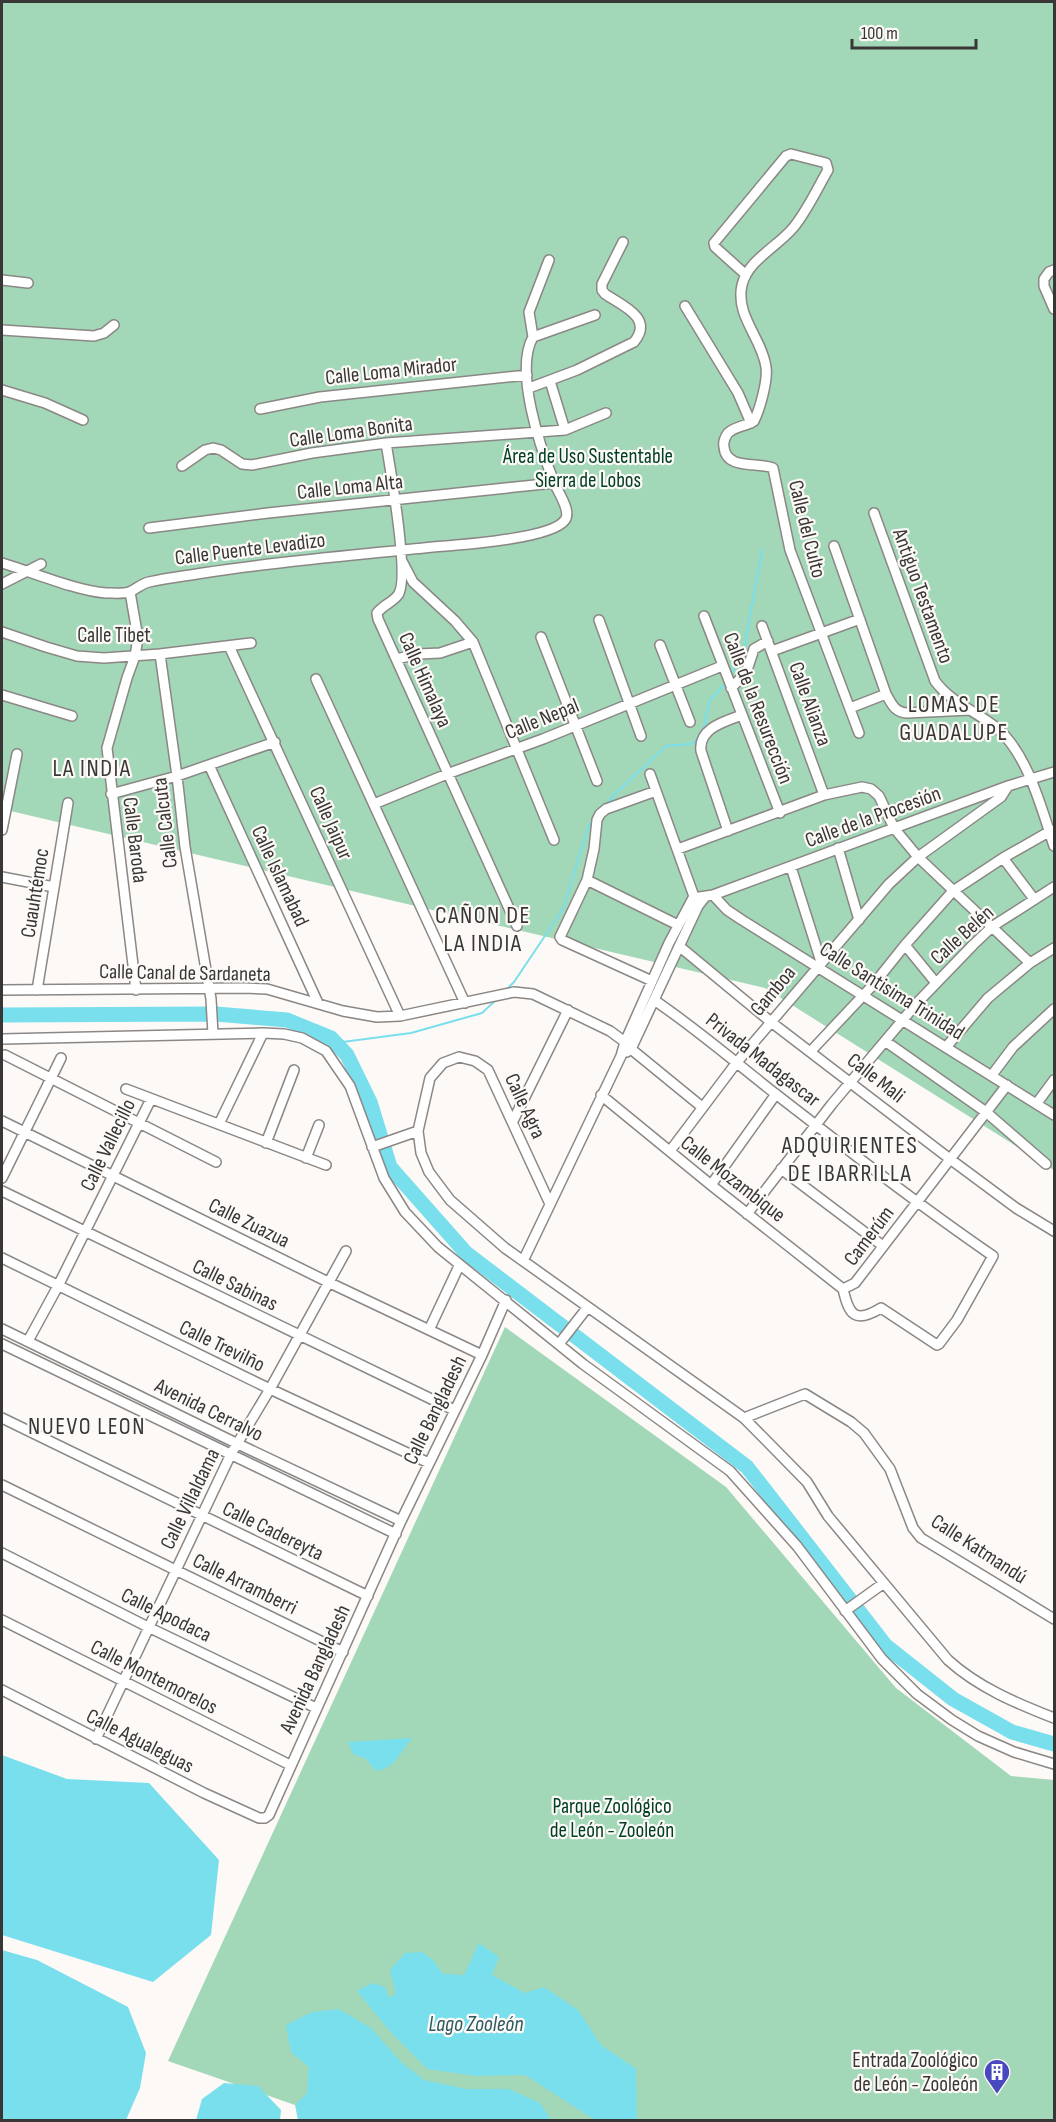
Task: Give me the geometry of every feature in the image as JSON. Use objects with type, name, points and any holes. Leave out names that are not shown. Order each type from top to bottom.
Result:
[{"type":"street","points":[[685,306],[738,393],[751,423],[757,415],[766,367],[743,311],[741,299],[745,274],[794,226],[828,170],[826,163],[791,154],[786,156],[714,243],[715,247],[745,274]]},
{"type":"street","points":[[529,388],[577,370],[634,342],[640,335],[641,324],[636,315],[602,290],[602,284],[623,242]]},
{"type":"street","points":[[549,260],[529,312],[533,337],[528,346],[527,375],[536,432],[554,483]]},
{"type":"street","points":[[1054,270],[1049,272],[1044,279],[1044,286],[1054,309]]},
{"type":"street","points":[[2,280],[28,283]]},
{"type":"street","points":[[533,337],[595,315]]},
{"type":"street","points":[[2,330],[94,336],[104,333],[114,325]]},
{"type":"street","name":"Calle Loma Mirador","points":[[260,409],[320,397],[527,375]]},
{"type":"street","points":[[550,381],[565,430]]},
{"type":"street","points":[[2,390],[45,403],[83,420]]},
{"type":"street","name":"Calle Loma Bonita","points":[[183,466],[204,450],[213,448],[221,450],[242,465],[252,465],[312,453],[386,443],[565,430],[606,413]]},
{"type":"street","name":"Calle del Culto","points":[[751,423],[728,433],[724,440],[724,448],[727,456],[734,462],[773,468],[790,550],[859,733]]},
{"type":"street","name":"Calle Himalaya","points":[[386,443],[401,555],[401,589],[398,595],[377,613],[378,619],[518,926]]},
{"type":"street","name":"Calle Loma Alta","points":[[149,528],[554,483]]},
{"type":"street","name":"Calle Puente Levadizo","points":[[2,563],[85,589],[106,593],[130,592],[140,584],[199,574],[346,555],[401,555],[510,540],[539,532],[565,521],[566,509],[554,483]]},
{"type":"street","name":"Antiguo Testamento","points":[[874,513],[935,681],[943,692],[998,729],[1012,745],[1031,780],[1052,830],[1054,846]]},
{"type":"street","points":[[834,546],[886,694],[894,709],[900,713],[969,710]]},
{"type":"street","points":[[401,555],[413,582],[455,621],[473,642],[554,840]]},
{"type":"street","points":[[2,584],[41,564]]},
{"type":"street","name":"Calle Baroda","points":[[130,592],[138,638],[135,656],[107,748],[136,990]]},
{"type":"street","name":"Calle de la Resurección","points":[[704,616],[780,813]]},
{"type":"street","points":[[772,651],[860,619]]},
{"type":"street","points":[[599,620],[641,736]]},
{"type":"street","name":"Calle Alianza","points":[[762,626],[825,795]]},
{"type":"street","name":"Calle Tibet","points":[[2,632],[77,656],[104,658],[251,643]]},
{"type":"street","points":[[541,637],[597,781]]},
{"type":"street","points":[[731,688],[746,673],[754,649],[768,641]]},
{"type":"street","points":[[396,660],[419,654],[440,653],[473,642]]},
{"type":"street","points":[[660,645],[690,722]]},
{"type":"street","name":"Calle Jaipur","points":[[230,646],[400,1016]]},
{"type":"street","name":"Calle Calcuta","points":[[160,654],[185,847],[211,999],[213,1030]]},
{"type":"street","name":"Calle Nepal","points":[[374,804],[447,774],[516,750],[722,666]]},
{"type":"street","points":[[316,679],[465,1003]]},
{"type":"street","points":[[850,708],[886,694]]},
{"type":"street","points":[[2,695],[72,717]]},
{"type":"street","points":[[728,831],[701,751],[701,744],[706,734],[716,725],[742,715]]},
{"type":"street","points":[[111,794],[177,776],[275,742]]},
{"type":"street","points":[[2,830],[17,754]]},
{"type":"street","name":"Calle Islamabad","points":[[209,765],[318,1002]]},
{"type":"street","name":"Calle de la Procesión","points":[[696,902],[1008,786],[1054,772]]},
{"type":"street","points":[[523,1261],[621,1056],[654,1000],[696,902],[650,774]]},
{"type":"street","name":"Gamboa","points":[[670,1151],[737,1062],[889,884],[918,857],[1001,797],[1008,786]]},
{"type":"street","points":[[678,849],[825,795],[862,787],[871,789],[879,796],[894,828],[918,857],[1030,963]]},
{"type":"street","points":[[652,981],[562,940],[561,934],[587,880],[600,814],[606,809],[656,791]]},
{"type":"street","name":"Cuauhtémoc","points":[[37,990],[68,803]]},
{"type":"street","points":[[953,807],[966,821]]},
{"type":"street","points":[[811,1051],[953,891],[1003,858],[1052,830]]},
{"type":"street","points":[[838,848],[859,920]]},
{"type":"street","points":[[1003,858],[1034,899]]},
{"type":"street","points":[[791,867],[819,964]]},
{"type":"street","points":[[2,876],[54,887]]},
{"type":"street","points":[[587,880],[678,924]]},
{"type":"street","name":"Calle Belén","points":[[747,1214],[781,1168],[901,1020],[993,926],[1054,887]]},
{"type":"street","name":"Calle Santisima Trinidad","points":[[709,896],[727,910],[819,964],[862,996],[947,1046],[1054,1115]]},
{"type":"street","points":[[628,1046],[652,981],[678,924],[696,902]]},
{"type":"street","points":[[905,945],[936,983]]},
{"type":"street","name":"Calle Mali","points":[[679,946],[771,1022],[950,1159],[1016,1208],[1054,1231]]},
{"type":"street","points":[[947,1046],[988,998],[1030,963],[1054,948]]},
{"type":"street","name":"Calle Canal de Sardaneta","points":[[2,990],[267,989],[343,1011],[377,1017],[400,1016]]},
{"type":"street","points":[[400,1016],[514,992],[533,994],[610,1031],[702,1107]]},
{"type":"street","name":"Privada Madagascar","points":[[654,1000],[737,1062],[916,1203],[993,1256],[957,1320],[939,1344],[934,1344],[881,1308],[870,1315],[857,1316],[851,1313],[843,1289]]},
{"type":"street","points":[[992,1075],[1013,1047],[1054,1009]]},
{"type":"street","points":[[513,1121],[568,1010]]},
{"type":"street","points":[[2,1039],[213,1030],[285,1034],[302,1038],[326,1051],[350,1086],[375,1145],[384,1178],[405,1212],[438,1247],[459,1266],[561,1340],[583,1364],[730,1471],[849,1608],[882,1659],[917,1694],[978,1736],[1014,1752],[1054,1764]]},
{"type":"street","points":[[219,1124],[263,1033]]},
{"type":"street","points":[[885,1041],[986,1112],[1046,1164]]},
{"type":"street","points":[[5,1054],[216,1162]]},
{"type":"street","points":[[2,1178],[61,1058]]},
{"type":"street","name":"Calle Agra","points":[[418,1131],[430,1078],[442,1063],[459,1058],[475,1061],[488,1070],[549,1204]]},
{"type":"street","points":[[266,1143],[294,1070]]},
{"type":"street","points":[[1037,1103],[1054,1080]]},
{"type":"street","name":"Camerúm","points":[[843,1289],[855,1283],[1007,1085]]},
{"type":"street","points":[[126,1089],[151,1099]]},
{"type":"street","points":[[711,1185],[776,1094]]},
{"type":"street","name":"Calle Mozambique","points":[[602,1095],[843,1289]]},
{"type":"street","name":"Calle Vallecillo","points":[[28,1341],[58,1286],[151,1099],[326,1165]]},
{"type":"street","name":"Calle Zuazua","points":[[2,1121],[330,1283],[482,1355]]},
{"type":"street","points":[[306,1158],[319,1125]]},
{"type":"street","points":[[375,1145],[418,1131],[421,1153],[429,1172],[450,1200],[505,1248],[584,1311],[744,1418],[807,1482],[828,1516],[881,1585],[966,1677],[1008,1700],[1054,1718]]},
{"type":"street","points":[[781,1168],[883,1246]]},
{"type":"street","name":"Calle Sabinas","points":[[2,1191],[454,1410]]},
{"type":"street","name":"Calle Villaldama","points":[[96,1739],[231,1454],[270,1389],[346,1251]]},
{"type":"street","name":"Calle Trevilño","points":[[2,1258],[270,1389],[429,1463]]},
{"type":"street","points":[[429,1330],[459,1266]]},
{"type":"street","name":"Calle Bangladesh","points":[[396,1534],[506,1300]]},
{"type":"street","points":[[561,1340],[584,1311]]},
{"type":"street","name":"Avenida Cerralvo","points":[[2,1329],[401,1521]]},
{"type":"street","name":"Avenida Cerralvo","points":[[2,1344],[396,1534]]},
{"type":"street","name":"Calle Katmandú","points":[[744,1418],[806,1394],[851,1422],[864,1433],[890,1469],[913,1528],[921,1538],[1054,1619]]},
{"type":"street","name":"Calle Cadereyta","points":[[2,1418],[368,1596]]},
{"type":"street","name":"Calle Arramberri","points":[[2,1485],[343,1652]]},
{"type":"street","name":"Avenida Bangladesh","points":[[265,1818],[269,1815],[396,1534]]},
{"type":"street","name":"Calle Apodaca","points":[[2,1553],[316,1708]]},
{"type":"street","points":[[849,1608],[881,1585]]},
{"type":"street","name":"Calle Montemorelos","points":[[2,1620],[290,1765]]},
{"type":"street","name":"Calle Agualeguas","points":[[2,1690],[204,1793],[260,1818],[265,1818]]},
{"type":"green space","name":"Área de Uso Sustentable Sierra de Lobos","points":[[2,2],[1054,2],[1054,1170],[765,988],[2,809]]},
{"type":"green space","name":"Parque Zoológico de León - Zooleón","points":[[505,1327],[726,1487],[896,1688],[1011,1776],[1054,1780],[1054,2120],[338,2120],[168,2061]]},
{"type":"water","points":[[412,1738],[393,1763],[376,1771],[366,1759],[353,1754],[348,1742]]},
{"type":"water","points":[[2,1755],[67,1779],[149,1783],[219,1860],[211,1935],[153,1982],[2,1935]]},
{"type":"water","name":"Lago Zooleón","points":[[479,1943],[499,1957],[492,1975],[525,1993],[544,1987],[578,2010],[601,2045],[636,2069],[637,2120],[595,2120],[525,2075],[476,2076],[427,2069],[388,2029],[357,1991],[372,1983],[385,1987],[389,1998],[396,1993],[390,1970],[405,1953],[422,1952],[433,1960],[443,1974],[464,1975]]},
{"type":"water","points":[[2,1950],[37,1960],[128,2007],[146,2053],[140,2088],[126,2120],[2,2120]]},
{"type":"water","points":[[339,2009],[371,2028],[401,2062],[424,2080],[466,2089],[509,2089],[540,2103],[551,2120],[298,2120],[295,2105],[307,2093],[309,2067],[291,2052],[286,2025],[312,2012]]},
{"type":"water","points":[[224,2083],[258,2086],[281,2110],[280,2120],[196,2120],[202,2099]]},
{"type":"waterway","points":[[731,674],[744,649],[762,550]]},
{"type":"waterway","points":[[703,732],[709,701],[727,682]]},
{"type":"waterway","points":[[605,806],[666,746],[691,744],[699,738]]},
{"type":"waterway","points":[[505,991],[514,982],[563,909],[589,825],[593,820]]},
{"type":"waterway","points":[[335,1043],[411,1033],[482,1013],[497,999]]},
{"type":"waterway","points":[[2,1015],[216,1014],[287,1020],[331,1038],[347,1055],[370,1102],[390,1167],[466,1253],[747,1467],[886,1646],[953,1699],[1012,1732],[1054,1744]]},
{"type":"place","name":"Entrada Zoológico de León - Zooleón","points":[[997,2095]]},
{"type":"district","name":"LOMAS DE GUADALUPE","points":[[954,718]]},
{"type":"district","name":"LA INDIA","points":[[92,768]]},
{"type":"district","name":"CAÑON DE LA INDIA","points":[[483,929]]},
{"type":"district","name":"ADQUIRIENTES DE IBARRILLA","points":[[850,1159]]},
{"type":"district","name":"NUEVO LEON","points":[[87,1426]]}]
